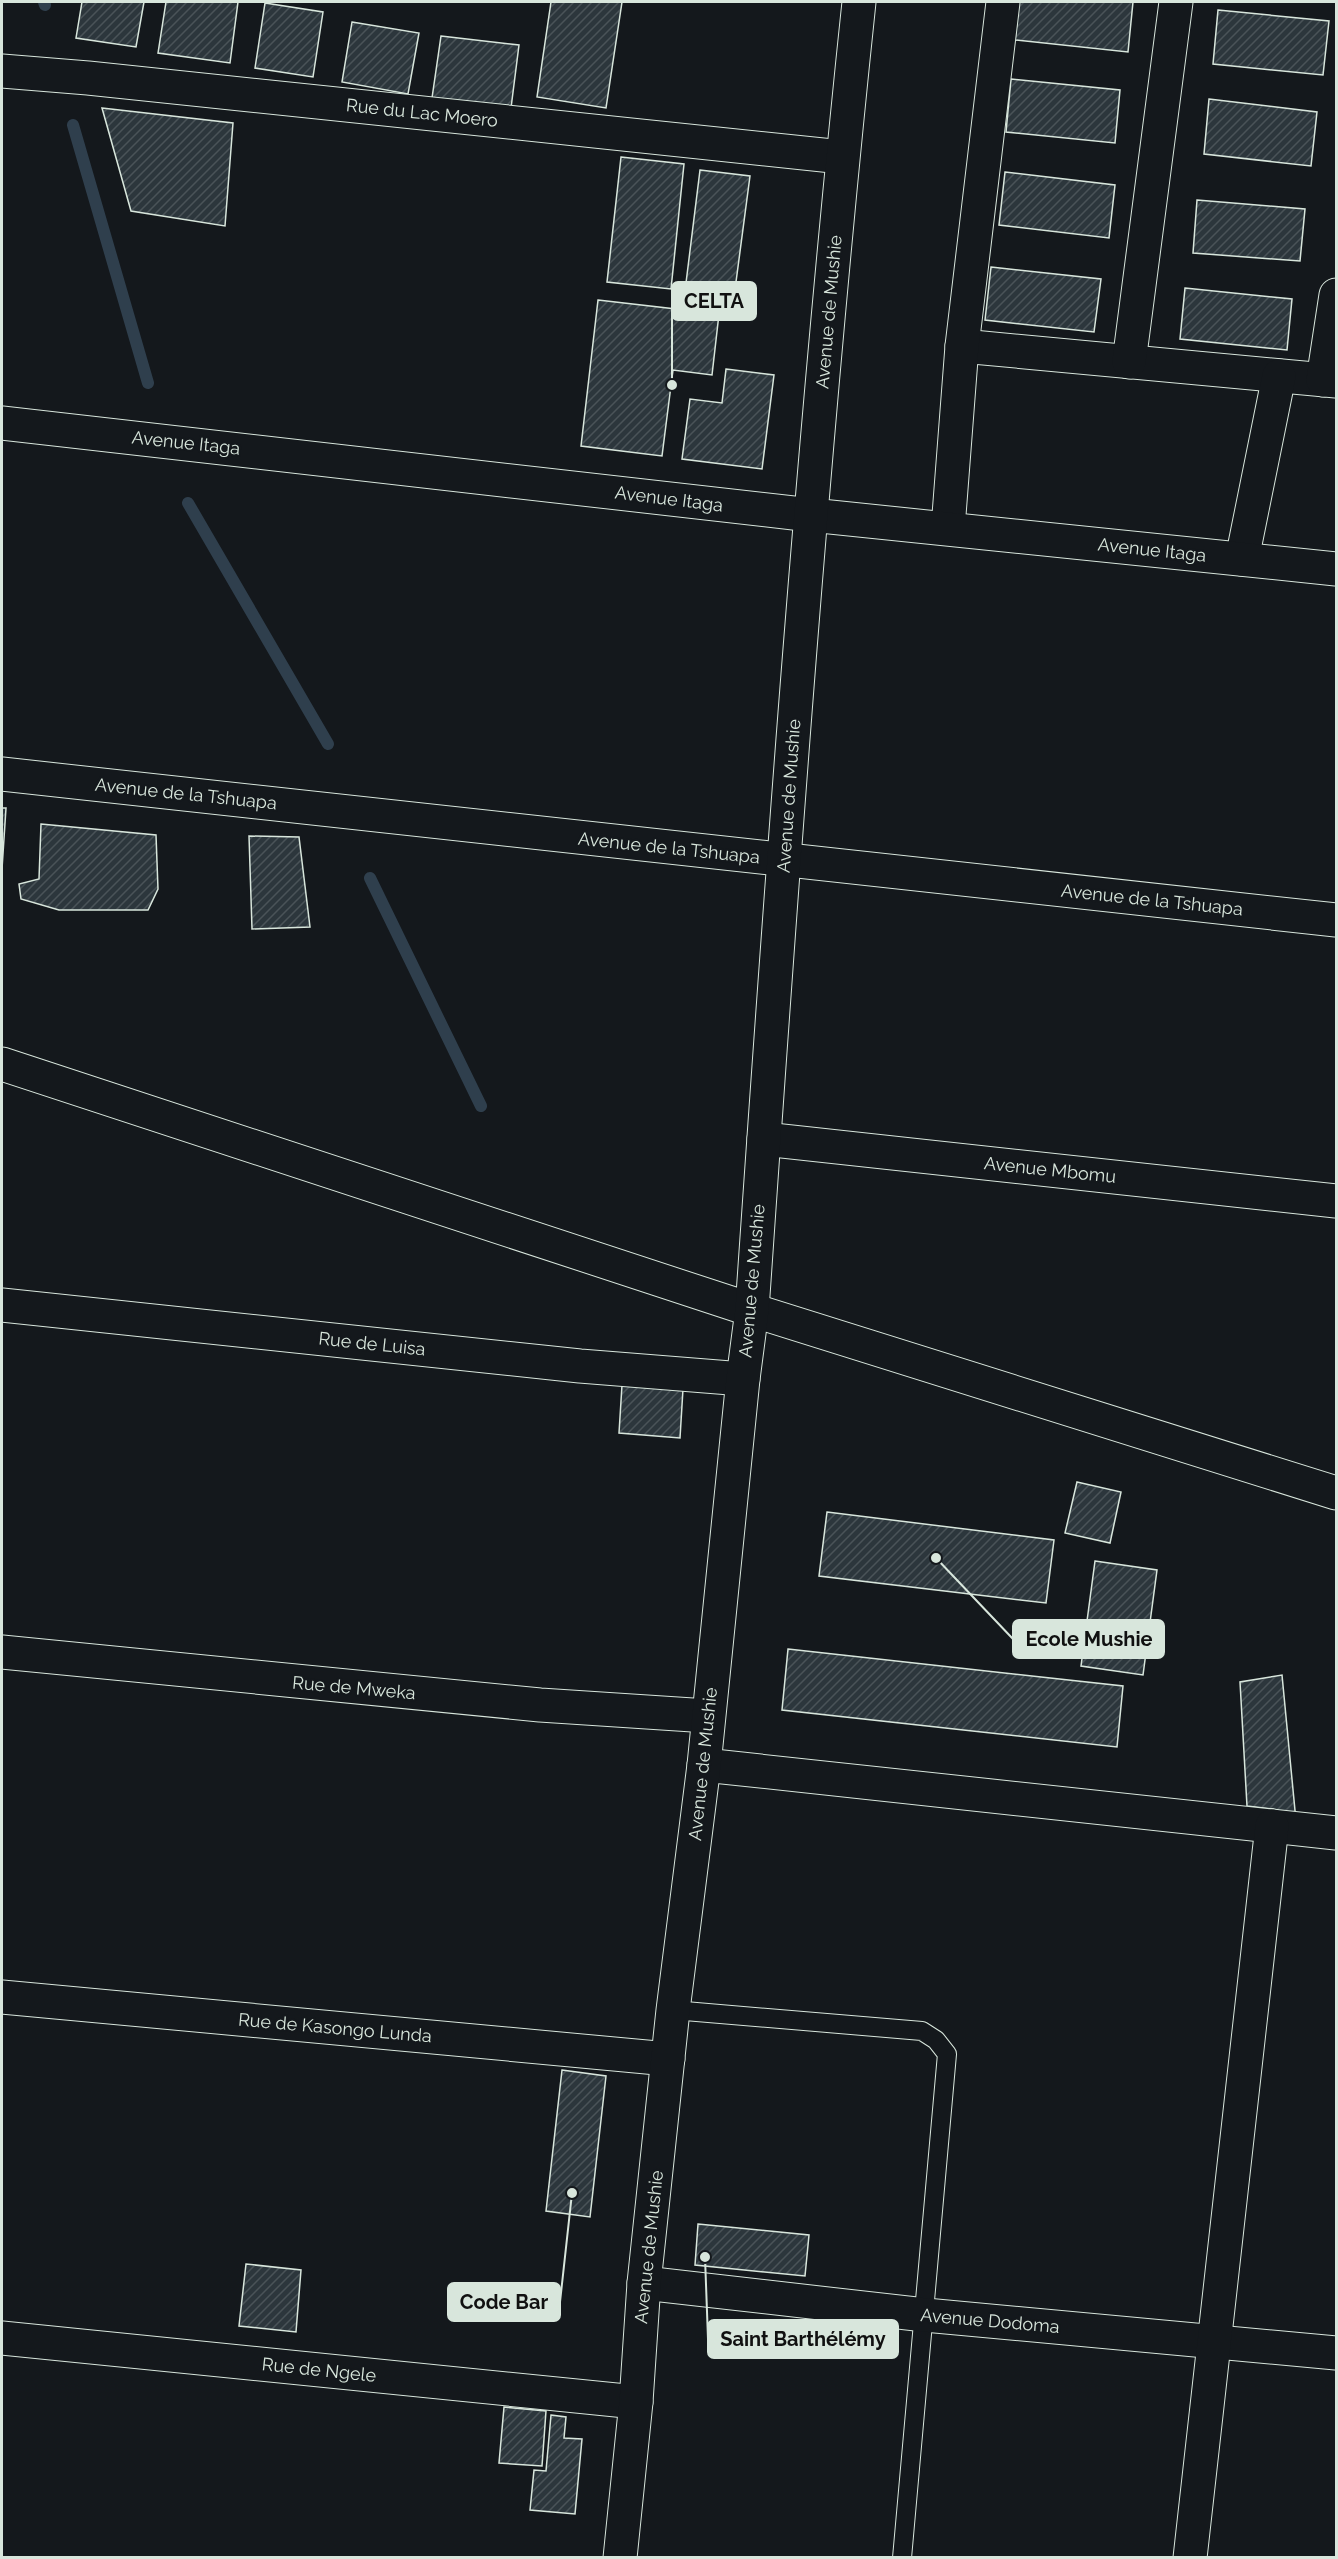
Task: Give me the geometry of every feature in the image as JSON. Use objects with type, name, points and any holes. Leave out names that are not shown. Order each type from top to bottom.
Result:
[{"type":"street","name":"Avenue de Mushie","points":[[620,2558],[636,2402],[644,2283],[673,2010],[704,1765],[752,1310],[811,515],[842,157],[859,2]]},
{"type":"street","points":[[948,528],[962,346],[1003,2]]},
{"type":"street","points":[[1129,362],[1176,2]]},
{"type":"street","name":"Rue du Lac Moero","points":[[2,71],[842,157]]},
{"type":"street","points":[[962,346],[1330,380],[1336,295]]},
{"type":"street","points":[[1242,559],[1279,376]]},
{"type":"street","name":"Avenue Itaga","points":[[2,423],[811,515],[1336,569]]},
{"type":"street","name":"Avenue de la Tshuapa","points":[[2,774],[1336,920]]},
{"type":"street","points":[[2,1064],[752,1310],[1336,1493]]},
{"type":"street","name":"Avenue Mbomu","points":[[764,1139],[1336,1200]]},
{"type":"street","name":"Rue de Luisa","points":[[2,1305],[580,1366],[743,1379]]},
{"type":"street","name":"Rue de Mweka","points":[[2,1652],[540,1706],[708,1716]]},
{"type":"street","points":[[704,1765],[1336,1833]]},
{"type":"street","points":[[1191,2558],[1272,1826]]},
{"type":"street","name":"Rue de Kasongo Lunda","points":[[2,1997],[668,2059]]},
{"type":"street","name":"Avenue Dodoma","points":[[644,2283],[925,2315],[1336,2353]]},
{"type":"street","name":"Rue de Ngele","points":[[2,2338],[636,2402]]},
{"type":"lane","points":[[673,2010],[922,2031],[936,2040],[947,2054],[902,2558]]},
{"type":"building","points":[[82,2],[144,2],[136,47],[76,38]]},
{"type":"building","points":[[166,2],[238,2],[230,63],[158,53]]},
{"type":"building","points":[[551,2],[622,2],[606,108],[537,97]]},
{"type":"building","points":[[1019,2],[1133,2],[1128,52],[1015,40]]},
{"type":"building","points":[[265,3],[323,12],[313,77],[255,68]]},
{"type":"building","points":[[1218,10],[1329,21],[1323,75],[1213,64]]},
{"type":"building","points":[[352,22],[419,33],[408,94],[342,82]]},
{"type":"building","points":[[441,36],[519,45],[511,108],[432,98]]},
{"type":"building","points":[[1011,79],[1120,90],[1115,143],[1006,132]]},
{"type":"building","points":[[1209,99],[1317,112],[1311,166],[1204,154]]},
{"type":"building","points":[[102,108],[233,123],[225,226],[131,211]]},
{"type":"building","points":[[621,157],[684,164],[671,289],[607,282]]},
{"type":"building","points":[[700,170],[750,176],[734,297],[685,291]]},
{"type":"building","points":[[1005,172],[1115,185],[1109,238],[999,225]]},
{"type":"building","points":[[1197,200],[1305,209],[1300,261],[1193,253]]},
{"type":"building","points":[[991,267],[1101,279],[1094,332],[985,320]]},
{"type":"building","points":[[1185,288],[1292,299],[1287,350],[1180,339]]},
{"type":"building","points":[[598,300],[719,314],[712,375],[673,370],[662,456],[581,446]]},
{"type":"building","points":[[726,369],[774,375],[762,469],[682,459],[690,399],[722,403]]},
{"type":"building","points":[[2,808],[6,808],[2,869]]},
{"type":"building","points":[[41,824],[156,835],[158,889],[148,910],[59,910],[21,899],[19,884],[39,879]]},
{"type":"building","points":[[249,836],[299,837],[310,927],[252,929]]},
{"type":"building","points":[[622,1385],[683,1389],[680,1438],[619,1433]]},
{"type":"building","points":[[1077,1482],[1121,1492],[1110,1543],[1065,1533]]},
{"type":"building","points":[[827,1512],[1054,1540],[1046,1603],[819,1576]]},
{"type":"building","points":[[1095,1561],[1157,1570],[1143,1675],[1081,1666]]},
{"type":"building","points":[[788,1649],[1123,1686],[1117,1747],[782,1710]]},
{"type":"building","points":[[1282,1675],[1296,1821],[1282,1824],[1273,1809],[1247,1806],[1240,1682]]},
{"type":"building","points":[[562,2070],[606,2076],[590,2217],[546,2211]]},
{"type":"building","points":[[698,2224],[809,2235],[805,2276],[695,2265]]},
{"type":"building","points":[[246,2264],[301,2270],[296,2332],[239,2326]]},
{"type":"building","points":[[504,2407],[546,2411],[542,2466],[499,2463]]},
{"type":"building","points":[[551,2415],[566,2417],[564,2438],[582,2439],[575,2514],[530,2510],[534,2470],[546,2471]]},
{"type":"waterway","points":[[73,125],[148,383]]},
{"type":"waterway","points":[[188,503],[328,744]]},
{"type":"waterway","points":[[370,878],[481,1106]]},
{"type":"place","name":"CELTA","points":[[672,385]]},
{"type":"place","name":"Ecole Mushie","points":[[936,1558]]},
{"type":"place","name":"Code Bar","points":[[572,2193]]},
{"type":"place","name":"Saint Barthélémy","points":[[705,2257]]}]
